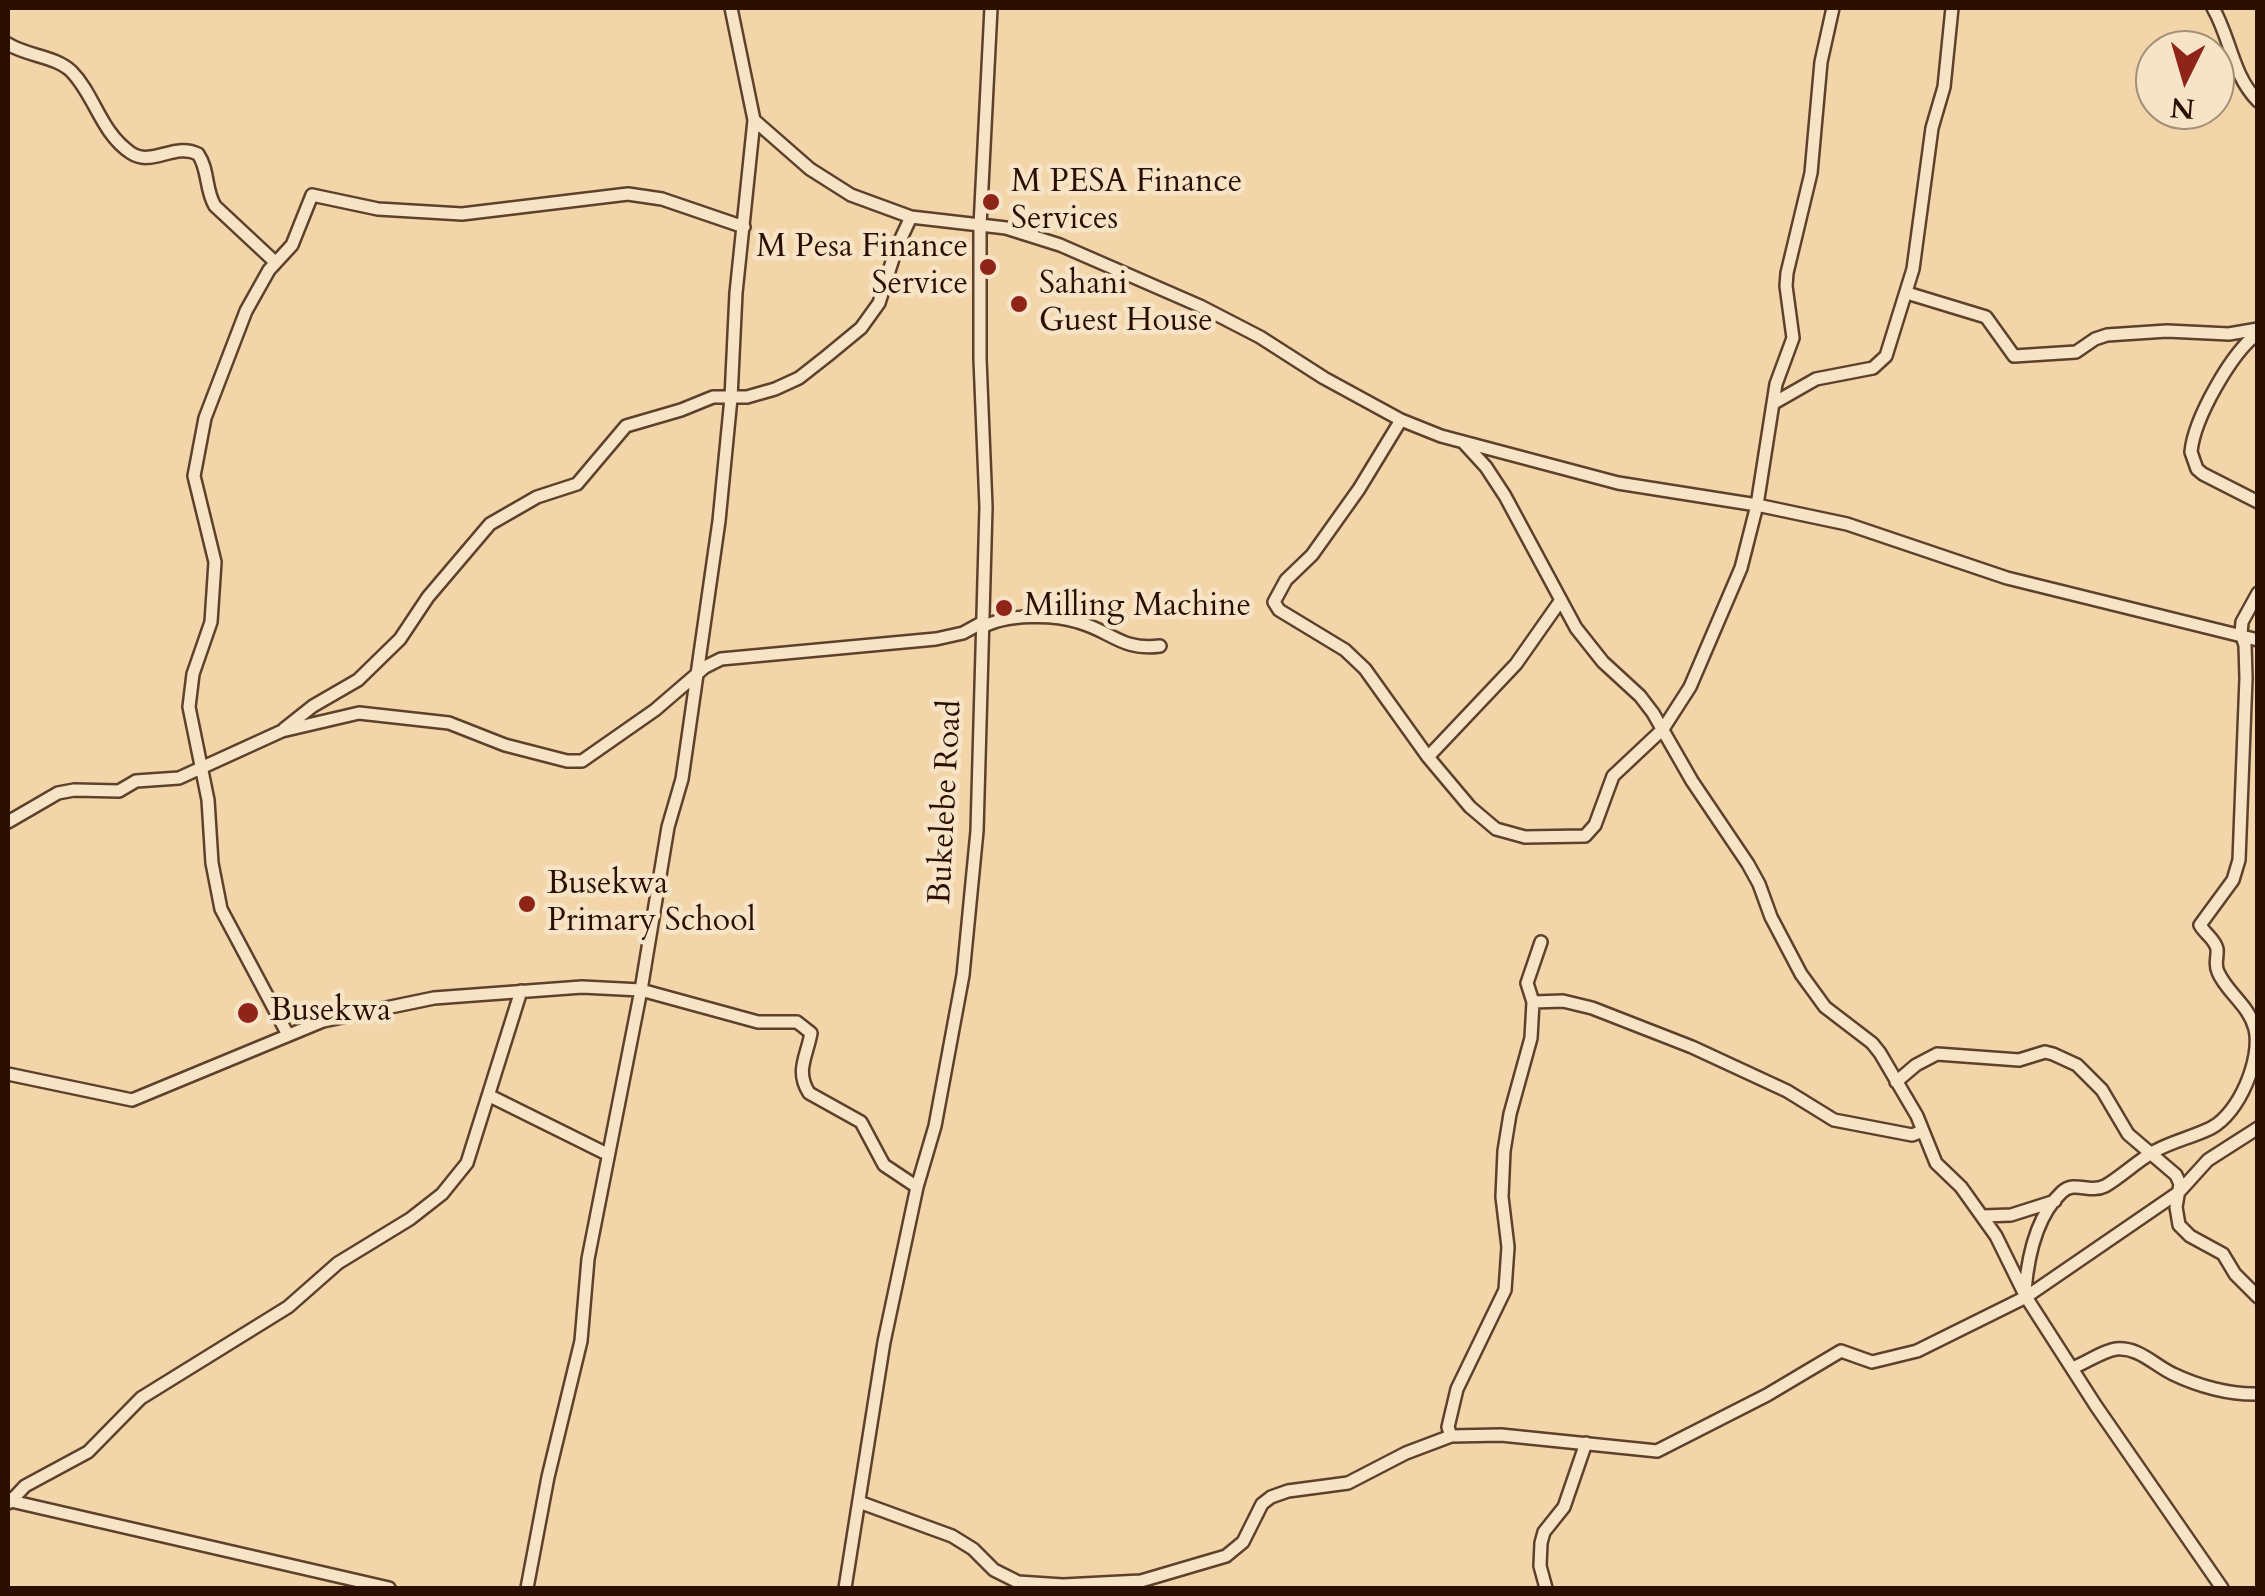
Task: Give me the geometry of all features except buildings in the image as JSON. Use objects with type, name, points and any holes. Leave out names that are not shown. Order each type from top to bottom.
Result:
[{"type":"street","points":[[527,1588],[548,1477],[581,1341],[588,1260],[684,763],[719,522],[754,120],[730,8]]},
{"type":"street","name":"Bukelebe Road","points":[[845,1588],[884,1342],[935,1126],[963,975],[977,831],[986,497],[980,226],[991,8]]},
{"type":"street","points":[[1401,420],[1357,492],[1312,555],[1286,580],[1274,602],[1279,610],[1345,650],[1365,668],[1428,758],[1470,807],[1496,829],[1524,837],[1588,835],[1596,825],[1613,776],[1662,729],[1699,669],[1741,568],[1757,505],[1778,377],[1794,338],[1787,273],[1811,173],[1821,62],[1832,8]]},
{"type":"street","points":[[1774,403],[1816,380],[1862,372],[1886,356],[1907,293],[1921,224],[1932,128],[1944,87],[1952,8]]},
{"type":"street","points":[[2213,8],[2230,43],[2237,73],[2258,102]]},
{"type":"street","points":[[8,44],[69,69],[108,130],[133,155],[146,158],[182,149],[198,154],[215,206],[275,262]]},
{"type":"street","points":[[754,120],[782,147],[832,184],[874,205],[911,218],[1024,232],[1173,294],[1260,337],[1401,420],[1464,444],[1618,483],[1847,524],[2008,578],[2258,640]]},
{"type":"street","points":[[287,1034],[221,909],[212,863],[208,800],[190,723],[190,691],[211,622],[215,562],[194,484],[195,466],[213,394],[246,311],[275,262],[292,246],[312,195],[378,209],[462,214],[628,194],[662,199],[744,227]]},
{"type":"street","points":[[282,731],[313,706],[358,680],[400,639],[428,597],[490,524],[537,497],[576,484],[622,429],[713,397],[759,394],[799,378],[861,328],[878,304],[911,218]]},
{"type":"street","points":[[1907,293],[1986,318],[2014,356],[2076,352],[2107,336],[2167,331],[2258,331]]},
{"type":"street","points":[[2258,331],[2234,356],[2222,376],[2191,452],[2203,474],[2258,502]]},
{"type":"street","points":[[1464,444],[1486,466],[1505,496],[1588,644],[1640,696],[1662,729],[1692,782],[1754,874],[1802,974],[1825,1007],[1872,1043],[1936,1163],[1983,1216],[2007,1253],[2026,1296],[2072,1368],[2222,1588]]},
{"type":"street","points":[[1983,1216],[2012,1214],[2054,1201],[2073,1186],[2093,1190],[2104,1186],[2153,1152],[2221,1122],[2240,1095],[2258,1056],[2255,1030],[2247,1010],[2218,972],[2217,948],[2200,924],[2233,880],[2239,860],[2246,678],[2246,645],[2241,634],[2242,622],[2258,593]]},
{"type":"street","points":[[1428,758],[1516,664],[1562,600]]},
{"type":"street","points":[[8,822],[66,790],[120,791],[136,781],[179,778],[282,731],[345,716],[372,713],[449,723],[505,746],[582,761],[655,710],[713,662],[731,658],[936,640],[998,621],[1062,619],[1076,621],[1129,646],[1160,646]]},
{"type":"street","points":[[1450,1436],[1448,1427],[1457,1388],[1505,1290],[1508,1247],[1502,1197],[1504,1151],[1528,1050],[1533,1002],[1527,983],[1542,942]]},
{"type":"street","points":[[8,1074],[132,1100],[287,1034],[366,1010],[434,998],[521,991],[641,990],[758,1022],[786,1020],[803,1024],[811,1033],[802,1062],[804,1086],[809,1094],[861,1122],[884,1164],[918,1187]]},
{"type":"street","points":[[9,1501],[25,1486],[88,1452],[141,1398],[288,1306],[338,1264],[442,1194],[467,1164],[521,991]]},
{"type":"street","points":[[1533,1002],[1563,1001],[1592,1008],[1692,1047],[1788,1091],[1834,1120],[1912,1135],[1922,1131]]},
{"type":"street","points":[[1896,1082],[1936,1054],[1951,1052],[2019,1060],[2045,1052],[2077,1065],[2102,1090],[2128,1134],[2176,1176],[2179,1225],[2190,1236],[2223,1254],[2234,1274],[2258,1297]]},
{"type":"street","points":[[490,1096],[607,1154]]},
{"type":"street","points":[[859,1502],[952,1536],[973,1549],[994,1570],[1018,1582],[1063,1585],[1141,1581],[1226,1556],[1237,1549],[1252,1529],[1262,1504],[1272,1497],[1288,1490],[1348,1483],[1450,1436],[1501,1436],[1642,1451],[1667,1448],[1767,1396],[1832,1354],[1846,1351],[1872,1362],[1893,1358],[2026,1296],[2178,1192],[2208,1160],[2258,1128]]},
{"type":"street","points":[[2026,1296],[2028,1260],[2054,1201]]},
{"type":"street","points":[[2072,1368],[2109,1351],[2127,1350],[2206,1386],[2258,1394]]},
{"type":"street","points":[[1546,1588],[1540,1566],[1544,1532],[1564,1507],[1586,1443]]},
{"type":"street","points":[[9,1501],[389,1588]]},
{"type":"place","name":"M PESA Finance Services","points":[[991,202]]},
{"type":"place","name":"M Pesa Finance Service","points":[[988,267]]},
{"type":"place","name":"Sahani Guest House","points":[[1019,304]]},
{"type":"place","name":"Milling Machine","points":[[1004,608]]},
{"type":"place","name":"Busekwa Primary School","points":[[527,904]]},
{"type":"place","name":"Busekwa","points":[[248,1013]]}]
